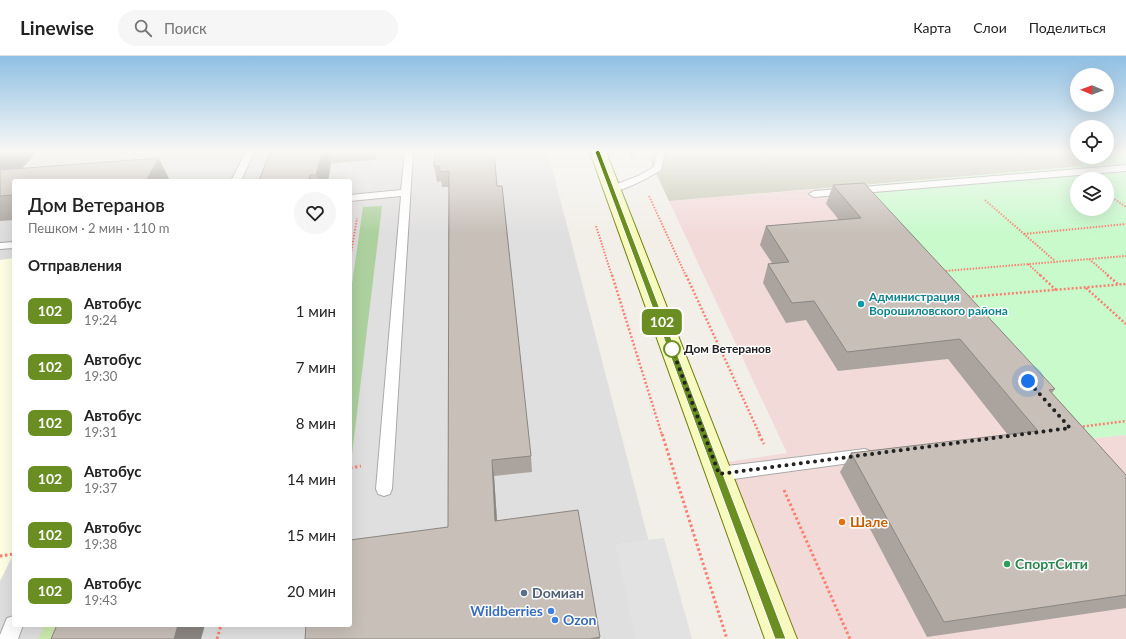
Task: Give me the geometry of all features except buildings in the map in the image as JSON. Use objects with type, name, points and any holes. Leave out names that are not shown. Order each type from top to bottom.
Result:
[{"type":"street","points":[[608,179],[781,639]]},
{"type":"lane","points":[[384,490],[407,179]]},
{"type":"lane","points":[[612,189],[638,179]]},
{"type":"lane","points":[[814,194],[986,179]]},
{"type":"lane","points":[[352,198],[406,193]]},
{"type":"lane","points":[[0,246],[12,245]]},
{"type":"lane","points":[[719,474],[876,453]]},
{"type":"lane","points":[[8,639],[13,627]]},
{"type":"path","points":[[642,179],[774,466],[850,639]]},
{"type":"path","points":[[964,181],[1055,262]]},
{"type":"path","points":[[1114,199],[1126,208]]},
{"type":"path","points":[[352,248],[357,218]]},
{"type":"path","points":[[595,222],[727,639]]},
{"type":"path","points":[[1023,234],[1126,224]]},
{"type":"path","points":[[949,276],[945,271],[1126,256]]},
{"type":"path","points":[[1088,259],[1119,285]]},
{"type":"path","points":[[1028,264],[1056,290]]},
{"type":"path","points":[[965,294],[969,298],[1126,284]]},
{"type":"path","points":[[1085,288],[1126,324]]},
{"type":"path","points":[[1077,427],[1126,421]]},
{"type":"path","points":[[0,556],[12,554]]},
{"type":"path","points":[[218,639],[221,627]]},
{"type":"shaded area","points":[[0,179],[12,179],[12,627],[352,627],[352,179],[555,179],[674,639],[0,639]]},
{"type":"shaded area","points":[[659,179],[928,179],[669,201]]},
{"type":"shaded area","points":[[858,186],[1083,439],[1126,435],[1126,639],[795,639],[727,462],[787,453],[669,201]]},
{"type":"shaded area","points":[[12,258],[12,557],[0,581],[0,260]]},
{"type":"shaded area","points":[[664,538],[692,639],[636,639],[615,544]]},
{"type":"green space","points":[[935,179],[1070,179],[1070,216],[1114,216],[1114,179],[1126,179],[1126,435],[1083,439],[858,186]]},
{"type":"green space","points":[[382,206],[352,455],[352,284],[363,207]]},
{"type":"green space","points":[[43,627],[83,627],[79,639],[38,639]]},
{"type":"bus line","name":"102","points":[[608,179],[781,639]]},
{"type":"place","name":"Администрация Ворошиловского района","points":[[861,304]]},
{"type":"place","name":"Дом Ветеранов","points":[[672,349]]},
{"type":"place","name":"Шале","points":[[842,522]]},
{"type":"place","name":"СпортСити","points":[[1007,564]]},
{"type":"place","name":"Dомиан","points":[[524,593]]},
{"type":"place","name":"Wildberries","points":[[551,611]]},
{"type":"place","name":"Ozon","points":[[555,620]]},
{"type":"route","points":[[672,349],[719,474],[1070,428],[1028,381]]}]
